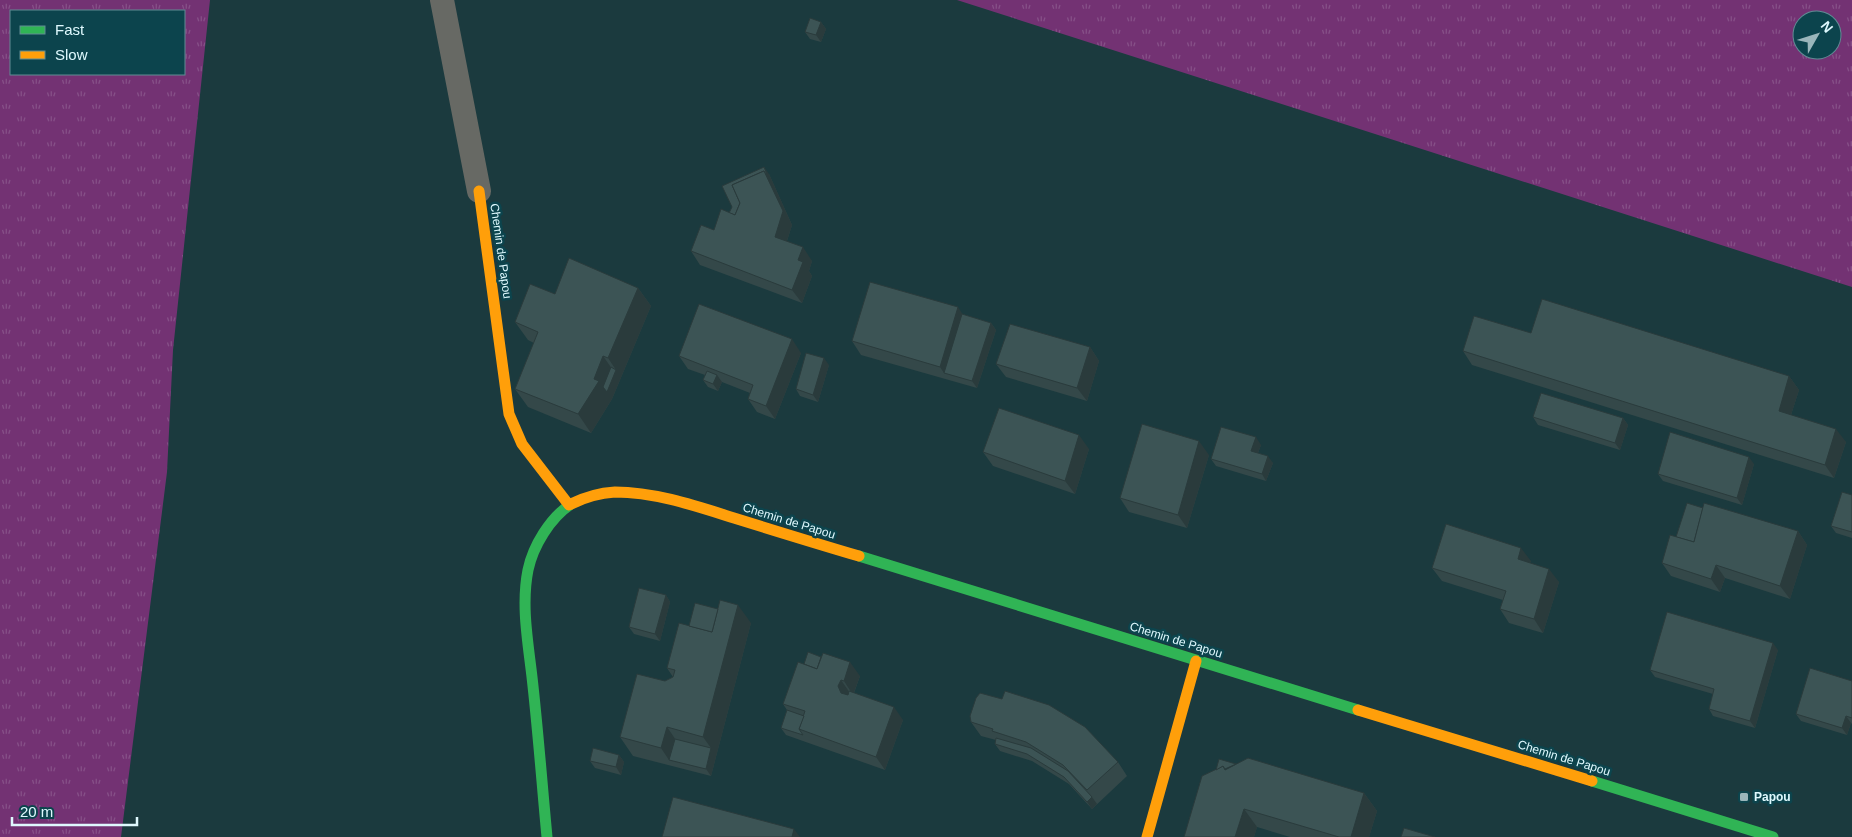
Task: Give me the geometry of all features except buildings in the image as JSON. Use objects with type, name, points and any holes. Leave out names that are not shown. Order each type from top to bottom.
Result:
[{"type":"street","name":"Chemin de Papou","points":[[479,191],[509,414],[522,444],[570,505]]},
{"type":"street","name":"Chemin de Papou","points":[[547,837],[528,634],[526,588],[529,564],[541,538],[553,521],[570,505],[591,496],[616,492],[655,496],[695,506],[1773,837]]},
{"type":"street","points":[[1147,837],[1196,661]]},
{"type":"lane","points":[[442,0],[479,191]]},
{"type":"green space","points":[[0,0],[210,0],[173,350],[167,472],[121,837],[0,837]]},
{"type":"green space","points":[[957,0],[1852,0],[1852,287]]},
{"type":"traffic: fast","points":[[547,837],[526,624],[526,583],[530,561],[538,542],[549,525],[571,504]]},
{"type":"traffic: fast","points":[[859,556],[1358,710]]},
{"type":"traffic: fast","points":[[1592,781],[1773,837]]},
{"type":"traffic: slow","points":[[479,191],[509,414],[522,444],[569,505]]},
{"type":"traffic: slow","points":[[571,504],[603,493],[645,494],[705,509],[859,556]]},
{"type":"traffic: slow","points":[[1147,837],[1196,661]]},
{"type":"traffic: slow","points":[[1358,710],[1592,781]]},
{"type":"place","name":"Papou","points":[[1744,797]]}]
